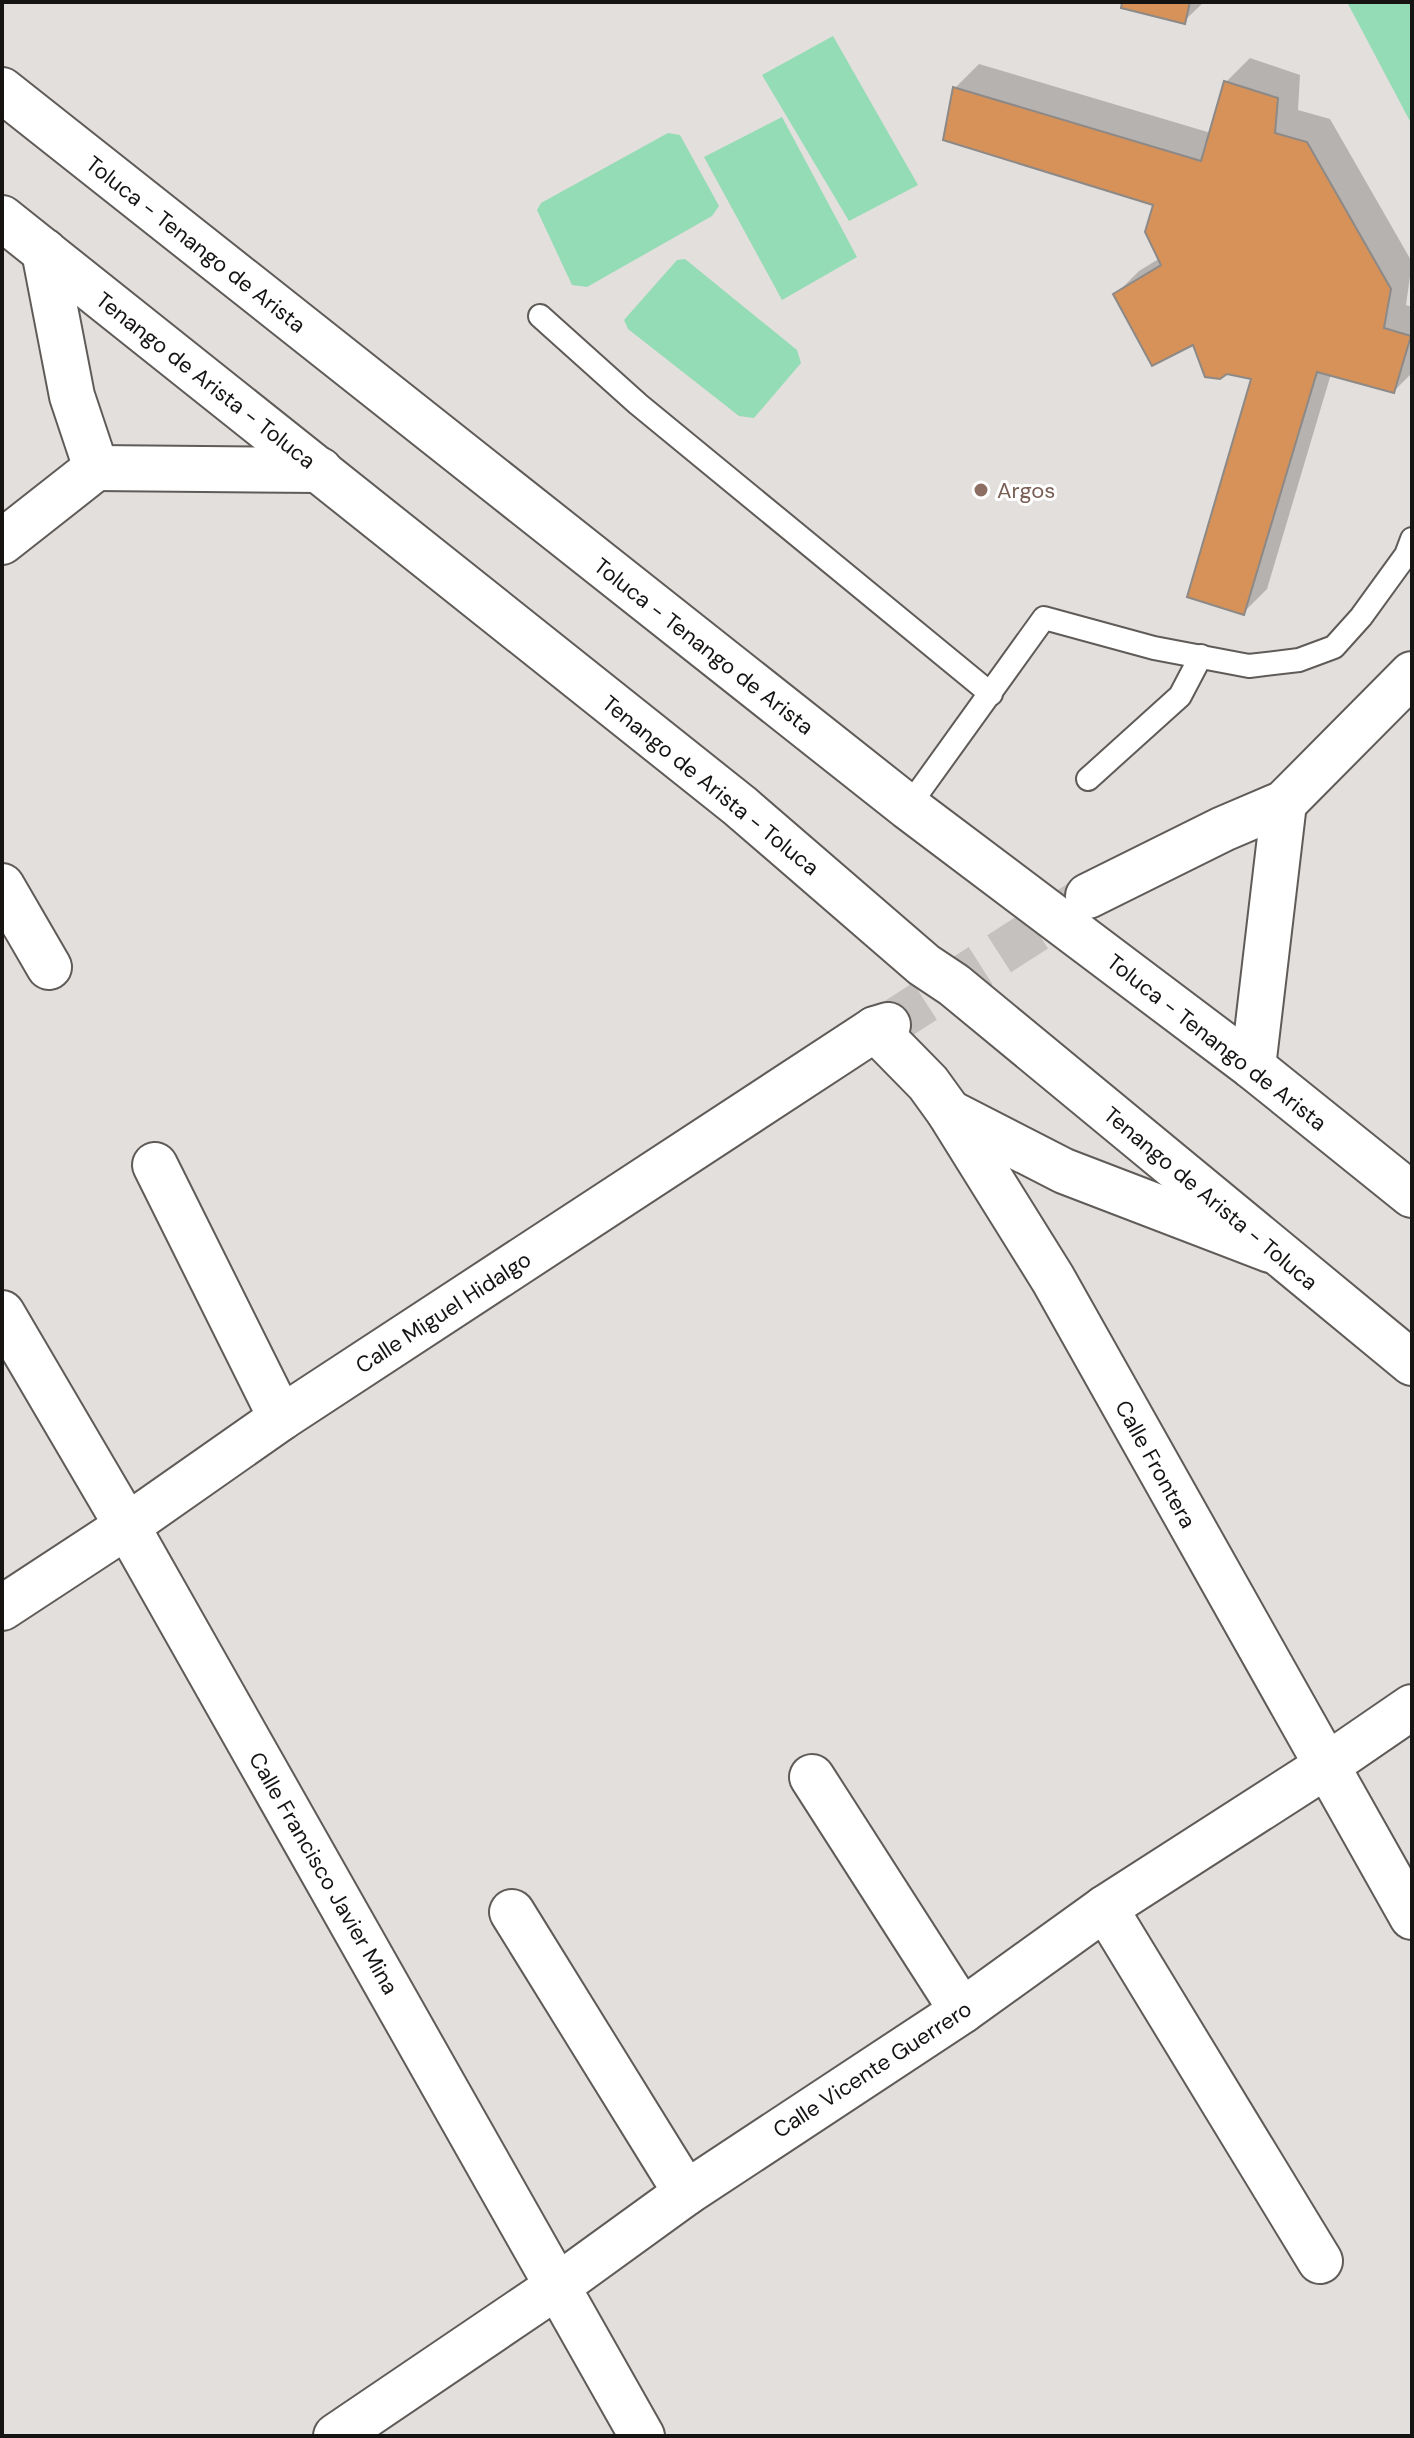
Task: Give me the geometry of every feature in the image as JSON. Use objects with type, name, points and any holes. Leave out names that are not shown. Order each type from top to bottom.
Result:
[{"type":"main road","name":"Toluca - Tenango de Arista","points":[[2,90],[908,807],[1253,1067],[1412,1195]]},
{"type":"main road","name":"Tenango de Arista - Toluca","points":[[2,218],[740,806],[924,965],[954,985],[1412,1363]]},
{"type":"main road","points":[[44,251],[72,396],[96,468]]},
{"type":"main road","points":[[2,542],[96,468],[320,470]]},
{"type":"main road","points":[[1088,896],[1223,829],[1284,803],[1412,674]]},
{"type":"main road","points":[[1253,1067],[1284,803]]},
{"type":"main road","points":[[2,886],[49,967]]},
{"type":"main road","name":"Calle Frontera","points":[[882,1027],[949,1112],[1053,1279],[1412,1917]]},
{"type":"main road","name":"Calle Miguel Hidalgo","points":[[2,1608],[127,1526],[281,1418],[882,1027]]},
{"type":"main road","points":[[949,1112],[1064,1171],[1279,1254]]},
{"type":"main road","points":[[155,1165],[281,1418]]},
{"type":"main road","name":"Calle Francisco Javier Mina","points":[[2,1313],[127,1526],[642,2436]]},
{"type":"main road","name":"Calle Vicente Guerrero","points":[[336,2436],[559,2285],[686,2193],[962,2011],[1105,1908],[1412,1707]]},
{"type":"main road","points":[[812,1777],[962,2011]]},
{"type":"main road","points":[[1105,1908],[1320,2261]]},
{"type":"main road","points":[[512,1912],[686,2193]]},
{"type":"lane","points":[[540,316],[650,414],[991,694]]},
{"type":"lane","points":[[908,807],[1044,618],[1154,648],[1249,666],[1299,660],[1334,647],[1361,617],[1406,555],[1412,539]]},
{"type":"lane","points":[[1088,779],[1180,696],[1201,656]]},
{"type":"green space","points":[[1347,2],[1412,2],[1412,125]]},
{"type":"green space","points":[[833,36],[918,185],[849,221],[762,75]]},
{"type":"green space","points":[[782,117],[857,257],[782,300],[704,157]]},
{"type":"green space","points":[[668,133],[680,135],[719,206],[712,216],[587,287],[572,285],[537,210],[541,203]]},
{"type":"green space","points":[[685,259],[797,350],[801,363],[754,418],[739,416],[628,329],[624,320],[677,260]]},
{"type":"building","points":[[1122,2],[1190,2],[1185,24],[1121,8]]},
{"type":"building","points":[[1224,81],[1278,98],[1275,133],[1307,142],[1391,289],[1384,328],[1411,336],[1394,393],[1317,372],[1244,615],[1187,597],[1251,379],[1227,374],[1220,379],[1205,377],[1193,345],[1152,366],[1113,294],[1161,265],[1145,232],[1153,205],[943,140],[953,87],[1201,161]]},
{"type":"tunnel","points":[[888,1025],[1086,898]]},
{"type":"place","name":"Argos","points":[[981,490]]}]
